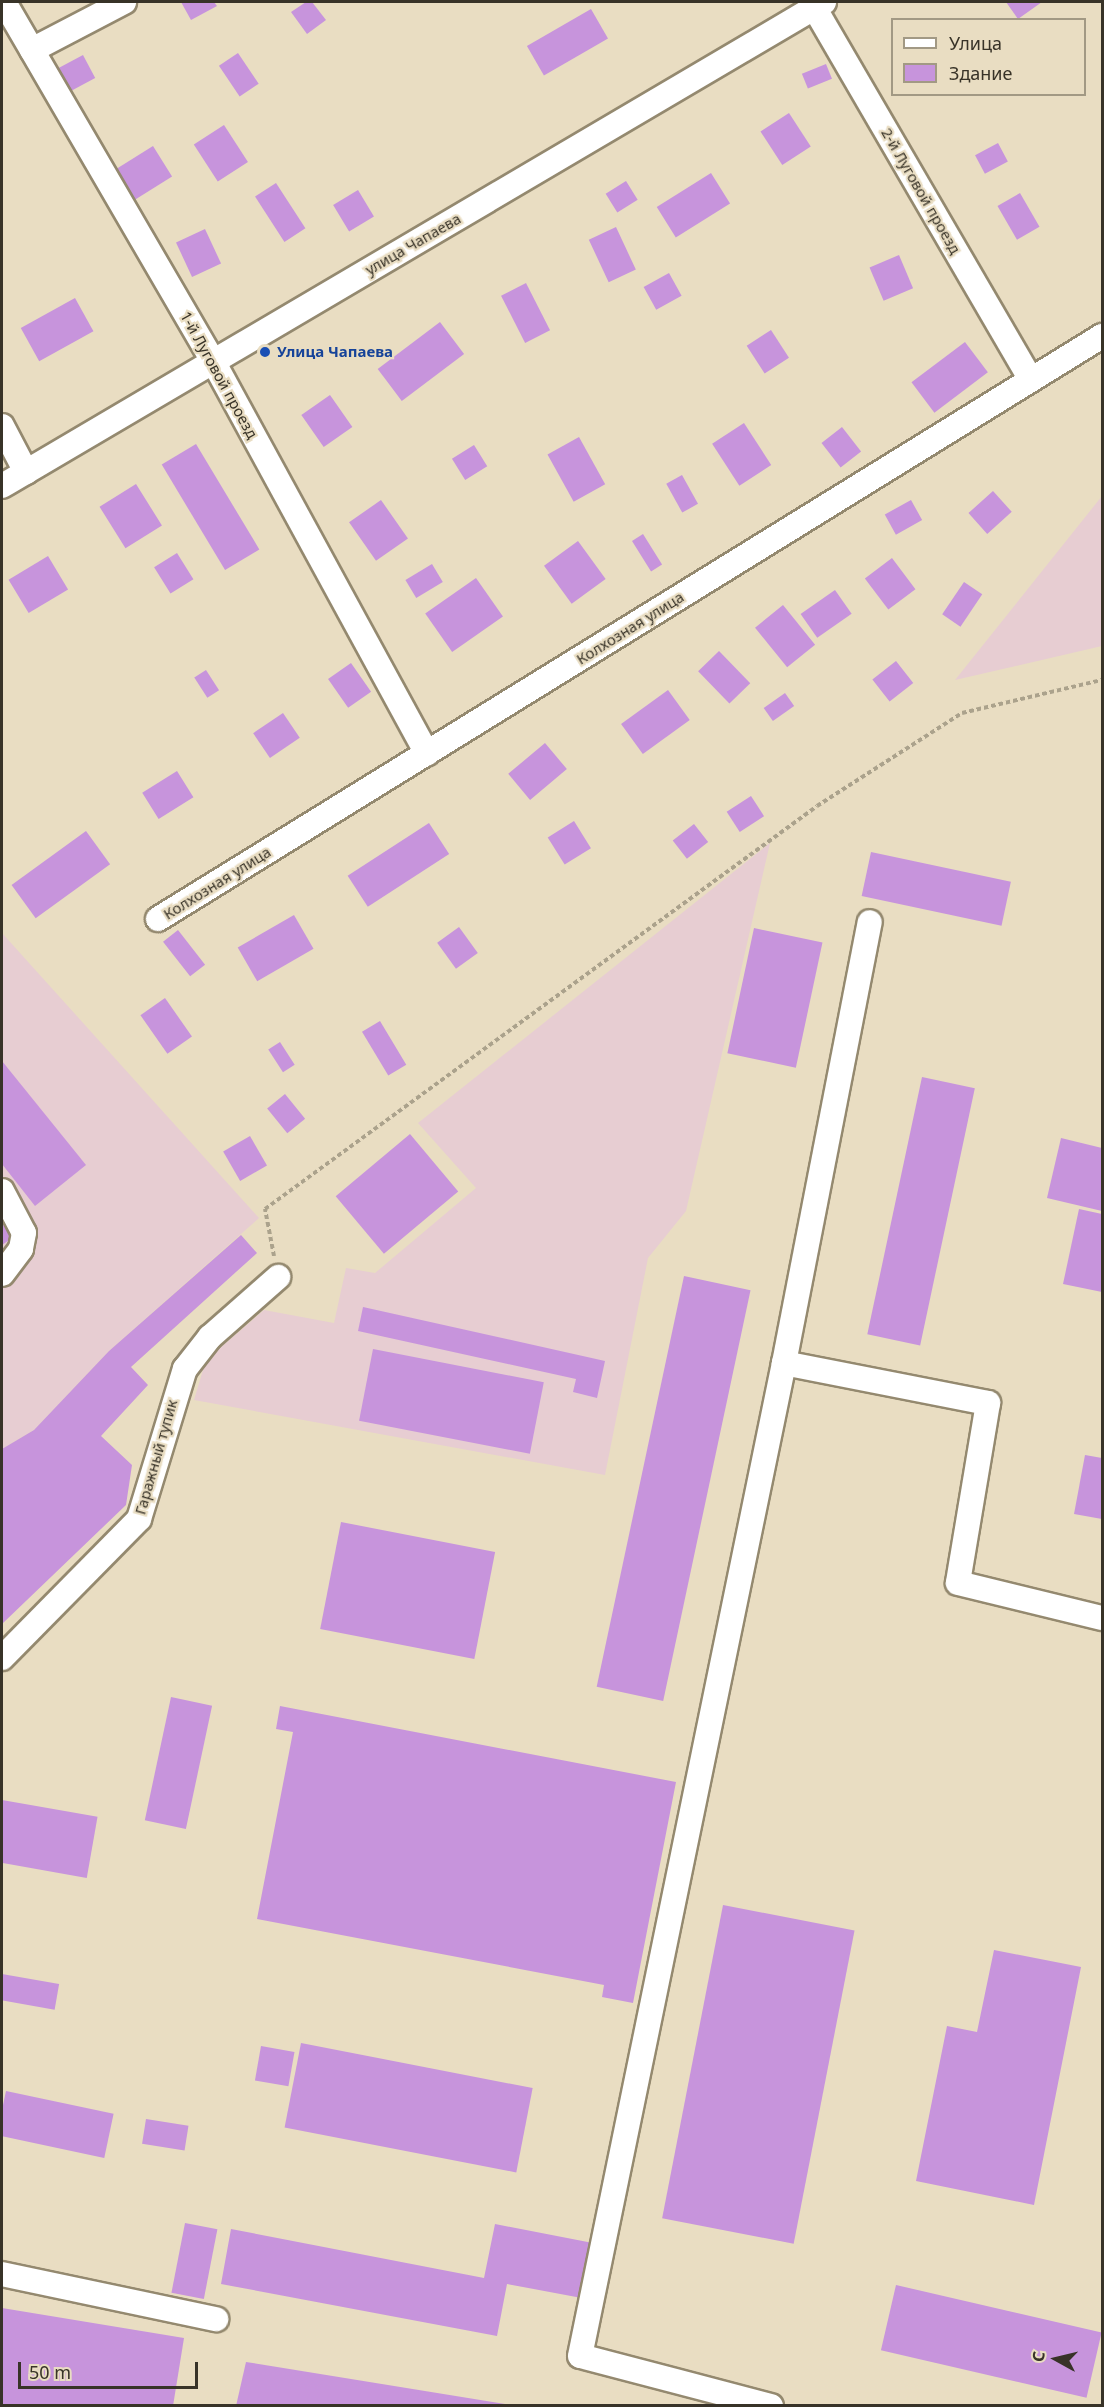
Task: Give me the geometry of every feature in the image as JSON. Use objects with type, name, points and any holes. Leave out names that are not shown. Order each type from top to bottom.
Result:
[{"type":"street","name":"1-й Луговой проезд","points":[[4,2],[213,361],[427,753]]},
{"type":"street","points":[[32,50],[124,2]]},
{"type":"street","name":"улица Чапаева","points":[[2,486],[816,3]]},
{"type":"street","name":"2-й Луговой проезд","points":[[816,3],[1031,380]]},
{"type":"street","name":"Колхозная улица","points":[[158,919],[1102,336]]},
{"type":"street","points":[[2,426],[26,472]]},
{"type":"street","points":[[771,2406],[580,2356],[784,1363],[870,922]]},
{"type":"street","points":[[2,1191],[24,1233],[21,1249],[2,1274]]},
{"type":"street","name":"Гаражный тупик","points":[[2,1658],[139,1519],[185,1369],[210,1337],[278,1277]]},
{"type":"street","points":[[784,1363],[988,1403],[958,1583],[1102,1618]]},
{"type":"street","points":[[2,2274],[216,2319]]},
{"type":"path","points":[[278,1277],[265,1209],[588,978],[737,863],[962,713],[1102,680]]},
{"type":"shaded area","points":[[1102,496],[1102,646],[955,680]]},
{"type":"shaded area","points":[[770,843],[686,1211],[648,1258],[605,1475],[194,1400],[206,1360],[264,1310],[334,1323],[346,1268],[375,1273],[476,1188],[418,1123]]},
{"type":"shaded area","points":[[2,933],[259,1218],[109,1351],[34,1430],[2,1449]]},
{"type":"building","points":[[181,2],[214,2],[217,6],[191,20]]},
{"type":"building","points":[[306,2],[312,2],[326,20],[307,34],[291,12]]},
{"type":"building","points":[[1006,2],[1042,2],[1019,18]]},
{"type":"building","points":[[591,9],[608,38],[544,75],[527,46]]},
{"type":"building","points":[[238,53],[259,84],[240,97],[219,66]]},
{"type":"building","points":[[83,55],[95,78],[64,94],[52,71]]},
{"type":"building","points":[[826,64],[832,79],[808,89],[802,74]]},
{"type":"building","points":[[789,113],[811,147],[782,165],[760,132]]},
{"type":"building","points":[[224,125],[248,162],[218,182],[194,145]]},
{"type":"building","points":[[998,143],[1008,162],[985,174],[975,155]]},
{"type":"building","points":[[153,146],[172,177],[131,202],[111,172]]},
{"type":"building","points":[[711,173],[730,204],[676,237],[657,207]]},
{"type":"building","points":[[626,181],[638,200],[617,212],[606,194]]},
{"type":"building","points":[[276,183],[305,228],[284,242],[255,197]]},
{"type":"building","points":[[358,190],[374,217],[349,232],[333,205]]},
{"type":"building","points":[[1020,193],[1040,227],[1017,240],[997,206]]},
{"type":"building","points":[[616,227],[636,270],[609,282],[589,240]]},
{"type":"building","points":[[205,229],[221,263],[192,277],[176,243]]},
{"type":"building","points":[[899,255],[913,288],[884,301],[870,268]]},
{"type":"building","points":[[669,273],[682,296],[656,310],[644,287]]},
{"type":"building","points":[[526,283],[550,330],[525,343],[501,296]]},
{"type":"building","points":[[75,298],[93,331],[39,361],[21,328]]},
{"type":"building","points":[[440,322],[464,354],[402,401],[378,369]]},
{"type":"building","points":[[771,330],[789,358],[765,373],[747,346]]},
{"type":"building","points":[[965,342],[988,372],[934,413],[911,382]]},
{"type":"building","points":[[330,395],[352,427],[324,447],[301,415]]},
{"type":"building","points":[[744,423],[771,465],[739,486],[712,444]]},
{"type":"building","points":[[842,427],[861,451],[841,467],[822,443]]},
{"type":"building","points":[[579,437],[605,484],[574,502],[548,454]]},
{"type":"building","points":[[196,444],[259,549],[225,570],[162,465]]},
{"type":"building","points":[[474,445],[487,466],[465,480],[452,459]]},
{"type":"building","points":[[682,475],[698,504],[682,513],[666,484]]},
{"type":"building","points":[[136,484],[162,526],[125,548],[100,507]]},
{"type":"building","points":[[993,491],[1012,512],[987,534],[968,513]]},
{"type":"building","points":[[381,500],[408,539],[376,561],[349,522]]},
{"type":"building","points":[[911,500],[922,520],[896,535],[885,515]]},
{"type":"building","points":[[643,534],[662,565],[651,571],[632,541]]},
{"type":"building","points":[[578,541],[606,579],[572,604],[544,566]]},
{"type":"building","points":[[177,553],[193,579],[171,594],[154,567]]},
{"type":"building","points":[[48,556],[68,589],[29,613],[9,580]]},
{"type":"building","points":[[892,558],[915,589],[888,610],[865,578]]},
{"type":"building","points":[[432,564],[443,582],[416,598],[405,580]]},
{"type":"building","points":[[476,578],[503,617],[452,652],[425,614]]},
{"type":"building","points":[[964,582],[982,594],[960,627],[942,614]]},
{"type":"building","points":[[835,590],[852,614],[817,638],[801,614]]},
{"type":"building","points":[[783,605],[815,645],[787,667],[755,628]]},
{"type":"building","points":[[719,651],[750,683],[729,704],[698,671]]},
{"type":"building","points":[[896,661],[913,683],[890,702],[872,679]]},
{"type":"building","points":[[351,663],[371,692],[348,708],[328,679]]},
{"type":"building","points":[[206,670],[219,690],[207,698],[194,678]]},
{"type":"building","points":[[668,690],[690,720],[643,754],[621,724]]},
{"type":"building","points":[[785,693],[794,706],[773,721],[764,708]]},
{"type":"building","points":[[283,713],[300,738],[270,758],[253,733]]},
{"type":"building","points":[[545,743],[567,769],[530,800],[508,774]]},
{"type":"building","points":[[177,771],[193,797],[159,819],[142,793]]},
{"type":"building","points":[[751,796],[764,816],[740,832],[727,812]]},
{"type":"building","points":[[574,821],[591,848],[565,865],[548,837]]},
{"type":"building","points":[[429,823],[449,854],[368,907],[348,876]]},
{"type":"building","points":[[694,824],[708,842],[687,859],[673,841]]},
{"type":"building","points":[[86,831],[110,864],[36,918],[12,885]]},
{"type":"building","points":[[871,852],[1011,882],[1002,926],[862,896]]},
{"type":"building","points":[[294,915],[314,949],[257,981],[238,948]]},
{"type":"building","points":[[459,927],[478,953],[456,969],[437,943]]},
{"type":"building","points":[[754,928],[822,943],[796,1068],[727,1053]]},
{"type":"building","points":[[178,930],[205,965],[190,976],[163,942]]},
{"type":"building","points":[[165,998],[192,1037],[167,1054],[140,1015]]},
{"type":"building","points":[[380,1021],[406,1065],[388,1076],[362,1032]]},
{"type":"building","points":[[280,1042],[295,1065],[283,1072],[268,1050]]},
{"type":"building","points":[[2,1061],[86,1165],[35,1206],[2,1164]]},
{"type":"building","points":[[922,1077],[975,1088],[920,1345],[867,1334]]},
{"type":"building","points":[[285,1094],[305,1119],[287,1133],[267,1108]]},
{"type":"building","points":[[410,1134],[458,1191],[384,1254],[336,1196]]},
{"type":"building","points":[[250,1136],[267,1165],[240,1181],[223,1152]]},
{"type":"building","points":[[1061,1138],[1102,1148],[1102,1211],[1047,1198]]},
{"type":"building","points":[[1079,1209],[1102,1214],[1102,1292],[1063,1284]]},
{"type":"building","points":[[2,1223],[12,1238],[2,1245]]},
{"type":"building","points":[[241,1235],[257,1253],[131,1367],[148,1385],[101,1436],[132,1465],[126,1505],[2,1624],[2,1449],[34,1430],[109,1351]]},
{"type":"building","points":[[684,1276],[751,1290],[663,1701],[597,1687]]},
{"type":"building","points":[[363,1307],[605,1361],[597,1398],[573,1392],[576,1379],[358,1331]]},
{"type":"building","points":[[373,1349],[544,1382],[530,1454],[359,1421]]},
{"type":"building","points":[[1085,1455],[1102,1458],[1102,1519],[1074,1514]]},
{"type":"building","points":[[341,1522],[495,1552],[474,1659],[320,1629]]},
{"type":"building","points":[[171,1697],[212,1706],[186,1829],[145,1820]]},
{"type":"building","points":[[280,1706],[676,1782],[633,2003],[602,1997],[604,1985],[257,1919],[293,1732],[276,1729]]},
{"type":"building","points":[[2,1800],[98,1817],[87,1878],[2,1863]]},
{"type":"building","points":[[723,1905],[855,1931],[794,2244],[662,2218]]},
{"type":"building","points":[[994,1950],[1081,1967],[1034,2205],[916,2181],[947,2026],[977,2032]]},
{"type":"building","points":[[2,1974],[59,1984],[55,2010],[2,2000]]},
{"type":"building","points":[[301,2043],[533,2088],[516,2172],[285,2127]]},
{"type":"building","points":[[261,2046],[294,2052],[288,2086],[255,2080]]},
{"type":"building","points":[[6,2091],[114,2114],[104,2158],[2,2136],[2,2110]]},
{"type":"building","points":[[146,2119],[188,2126],[185,2150],[142,2144]]},
{"type":"building","points":[[185,2223],[217,2229],[204,2299],[171,2293]]},
{"type":"building","points":[[495,2224],[598,2244],[587,2299],[507,2284],[497,2336],[221,2284],[231,2229],[484,2278]]},
{"type":"building","points":[[896,2285],[1102,2332],[1087,2398],[881,2350]]},
{"type":"building","points":[[2,2308],[184,2338],[173,2406],[2,2406]]},
{"type":"building","points":[[246,2362],[505,2404],[505,2406],[236,2406]]},
{"type":"place","name":"Улица Чапаева","points":[[265,352]]}]
